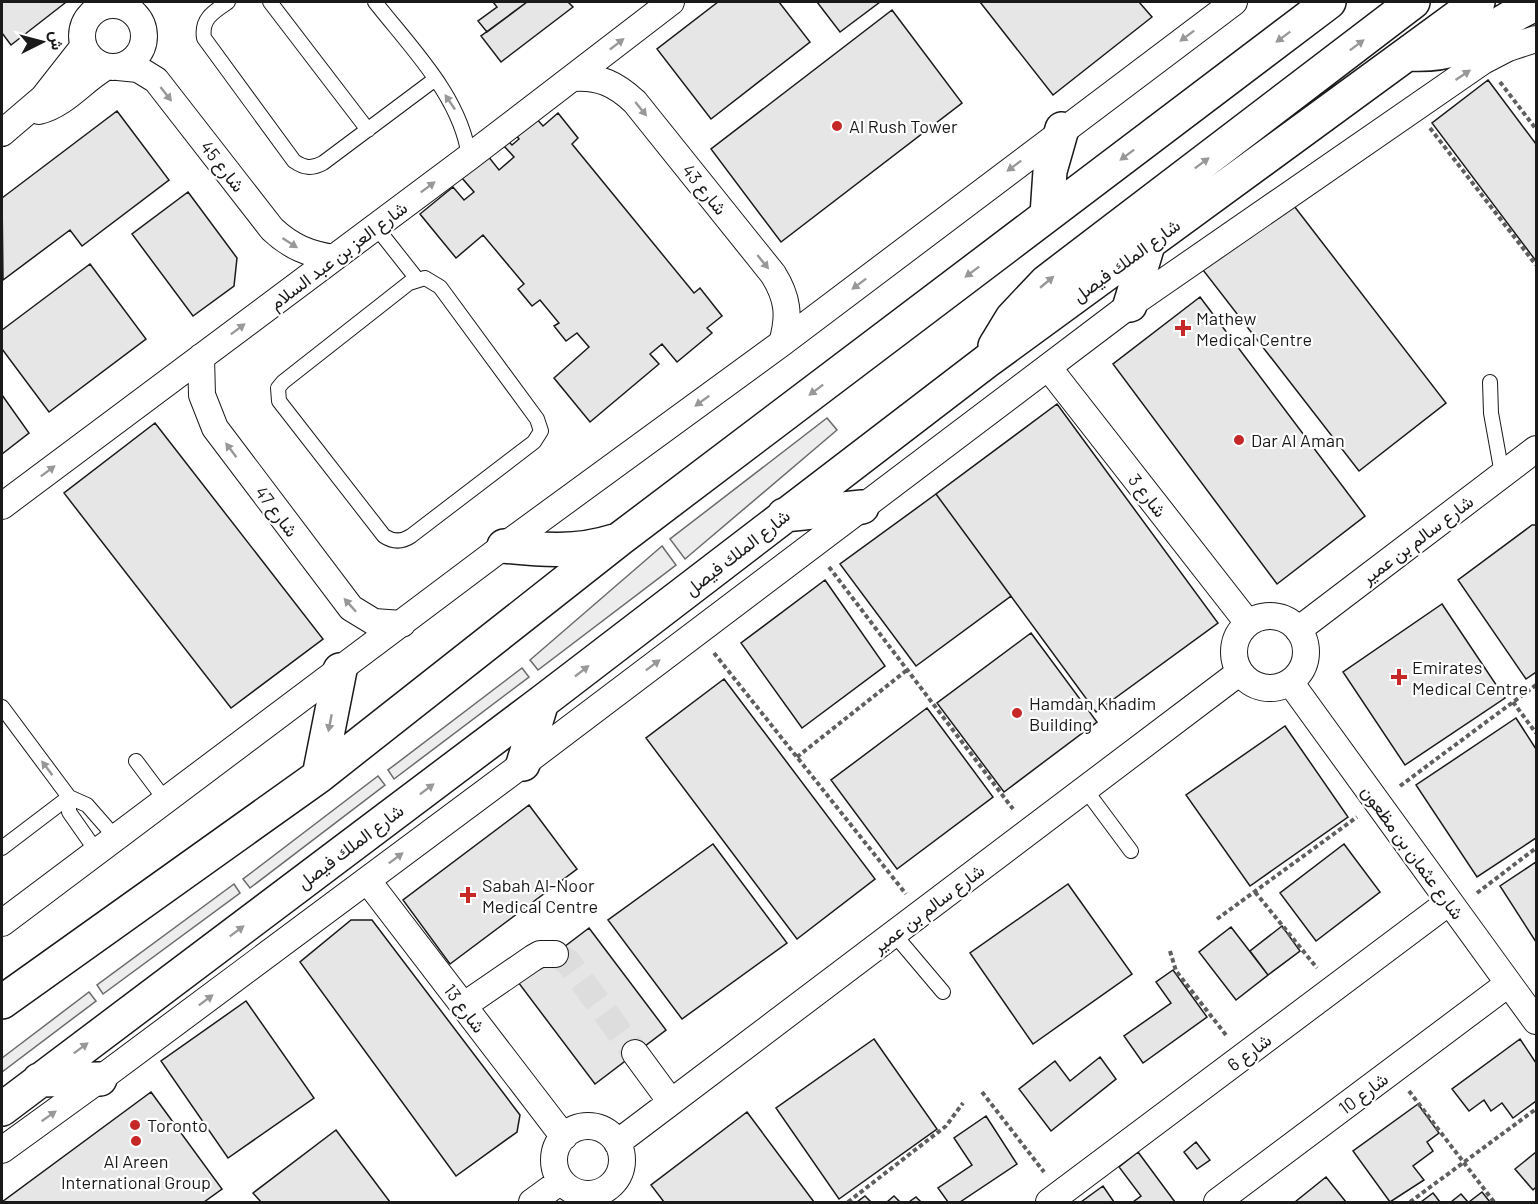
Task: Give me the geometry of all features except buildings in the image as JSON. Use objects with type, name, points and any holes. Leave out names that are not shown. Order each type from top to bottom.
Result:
[{"type":"main road","points":[[2,1002],[319,776],[621,538],[1329,2]]},
{"type":"main road","points":[[987,362],[1012,318],[1046,282],[1413,2]]},
{"type":"main road","name":"شارع الملك فيصل","points":[[2,1109],[542,702],[987,362],[1478,2]]},
{"type":"main road","points":[[1409,54],[1430,56],[1451,53],[1470,45],[1512,15],[1536,4]]},
{"type":"main road","points":[[1047,215],[1050,171],[1062,129]]},
{"type":"main road","points":[[1130,305],[1148,245]]},
{"type":"main road","points":[[784,515],[862,507]]},
{"type":"main road","points":[[504,546],[552,550],[592,549],[621,538]]},
{"type":"main road","points":[[319,776],[340,670]]},
{"type":"main road","points":[[523,764],[542,702]]},
{"type":"main road","points":[[39,1080],[100,1079]]},
{"type":"street","points":[[2,923],[504,546],[782,343],[1062,129],[1234,2]]},
{"type":"street","points":[[27,114],[61,102],[87,78],[136,57],[144,36],[136,16],[116,3],[83,11],[83,46],[89,56],[112,67]]},
{"type":"street","name":"شارع العز بن عبد السلام","points":[[2,506],[469,157],[668,3]]},
{"type":"street","name":"شارع الملك فيصل","points":[[2,1149],[100,1079],[523,764],[1130,305],[1483,61],[1508,48],[1536,39]]},
{"type":"street","points":[[2,133],[27,114],[57,82],[83,46]]},
{"type":"street","name":"شارع 45","points":[[112,67],[138,69],[156,81],[272,229],[285,242],[302,251],[334,258]]},
{"type":"street","name":"شارع 43","points":[[573,78],[590,77],[607,81],[622,90],[635,102],[773,274],[783,290],[788,307],[787,325],[782,343]]},
{"type":"street","name":"شارع 47","points":[[201,357],[202,395],[215,428],[351,608],[374,622],[402,624]]},
{"type":"street","name":"شارع 3","points":[[1048,367],[1248,623]]},
{"type":"street","name":"شارع سالم بن عمير","points":[[1298,630],[1536,449]]},
{"type":"street","points":[[1274,616],[1291,623],[1298,630],[1304,640],[1304,664],[1290,682],[1268,688],[1247,680],[1240,672],[1235,662],[1236,640],[1248,623],[1256,618],[1274,616]]},
{"type":"street","name":"شارع سالم بن عمير","points":[[617,1143],[1240,672]]},
{"type":"street","name":"شارع عثمان بن مظعون","points":[[1290,682],[1509,984],[1535,1016]]},
{"type":"street","name":"شارع 13","points":[[367,880],[564,1137]]},
{"type":"street","name":"شارع 6","points":[[1055,1198],[1333,989],[1452,906]]},
{"type":"street","points":[[463,1006],[540,954],[555,954]]},
{"type":"street","name":"شارع 10","points":[[1217,1203],[1509,984]]},
{"type":"street","points":[[635,1053],[671,1102]]},
{"type":"street","points":[[581,1127],[592,1127],[610,1135],[617,1143],[622,1162],[613,1196],[582,1194],[570,1190],[556,1173],[555,1154],[564,1137],[581,1127]]},
{"type":"street","points":[[532,1203],[561,1181]]},
{"type":"lane","points":[[228,2],[209,15],[203,30],[204,38],[294,161],[301,166],[317,166],[434,80]]},
{"type":"lane","points":[[270,2],[368,130]]},
{"type":"lane","points":[[375,2],[457,113],[469,157]]},
{"type":"lane","points":[[376,227],[417,279]]},
{"type":"lane","points":[[425,278],[440,286],[537,419],[541,431],[534,442],[411,536],[400,541],[384,536],[279,401],[277,394],[283,382],[417,279],[425,278]]},
{"type":"lane","points":[[1490,382],[1492,423],[1502,474]]},
{"type":"lane","points":[[2,706],[69,797],[87,805],[107,845]]},
{"type":"lane","points":[[136,761],[166,801]]},
{"type":"lane","points":[[1085,789],[1131,852]]},
{"type":"lane","points":[[69,797],[69,812],[107,845]]},
{"type":"lane","points":[[2,848],[69,797]]},
{"type":"lane","points":[[894,934],[943,992]]},
{"type":"path","points":[[1483,61],[1536,129]]},
{"type":"path","points":[[1414,108],[1536,265]]},
{"type":"path","points":[[812,545],[1029,831]]},
{"type":"path","points":[[698,632],[921,913]]},
{"type":"path","points":[[797,757],[907,670]]},
{"type":"path","points":[[1513,702],[1536,733]]},
{"type":"path","points":[[1452,906],[1536,848]]},
{"type":"path","points":[[1255,892],[1333,989]]},
{"type":"path","points":[[1170,951],[1176,970],[1243,1057]]},
{"type":"path","points":[[1393,1071],[1494,1203]]},
{"type":"path","points":[[982,1092],[1055,1198]]},
{"type":"path","points":[[848,1203],[946,1126],[963,1103]]},
{"type":"path","points":[[1410,1203],[1536,1109]]},
{"type":"shaded area","points":[[827,418],[837,430],[685,559],[670,539]]},
{"type":"shaded area","points":[[662,546],[676,565],[538,670],[530,660]]},
{"type":"shaded area","points":[[522,668],[529,677],[394,779],[388,770]]},
{"type":"shaded area","points":[[378,776],[385,785],[250,888],[243,879]]},
{"type":"shaded area","points":[[234,884],[240,893],[103,994],[97,985]]},
{"type":"shaded area","points":[[89,992],[96,1001],[2,1072],[2,1058]]},
{"type":"tunnel","points":[[555,954],[568,962],[635,1053]]},
{"type":"place","name":"Al Rush Tower","points":[[837,126]]},
{"type":"place","name":"Mathew Medical Centre","points":[[1183,328]]},
{"type":"place","name":"Dar Al Aman","points":[[1239,440]]},
{"type":"place","name":"Emirates Medical Centre","points":[[1399,677]]},
{"type":"place","name":"Hamdan Khadim Building","points":[[1017,713]]},
{"type":"place","name":"Sabah Al-Noor Medical Centre","points":[[468,895]]},
{"type":"place","name":"Toronto","points":[[135,1125]]},
{"type":"place","name":"Al Areen International Group","points":[[136,1141]]}]
